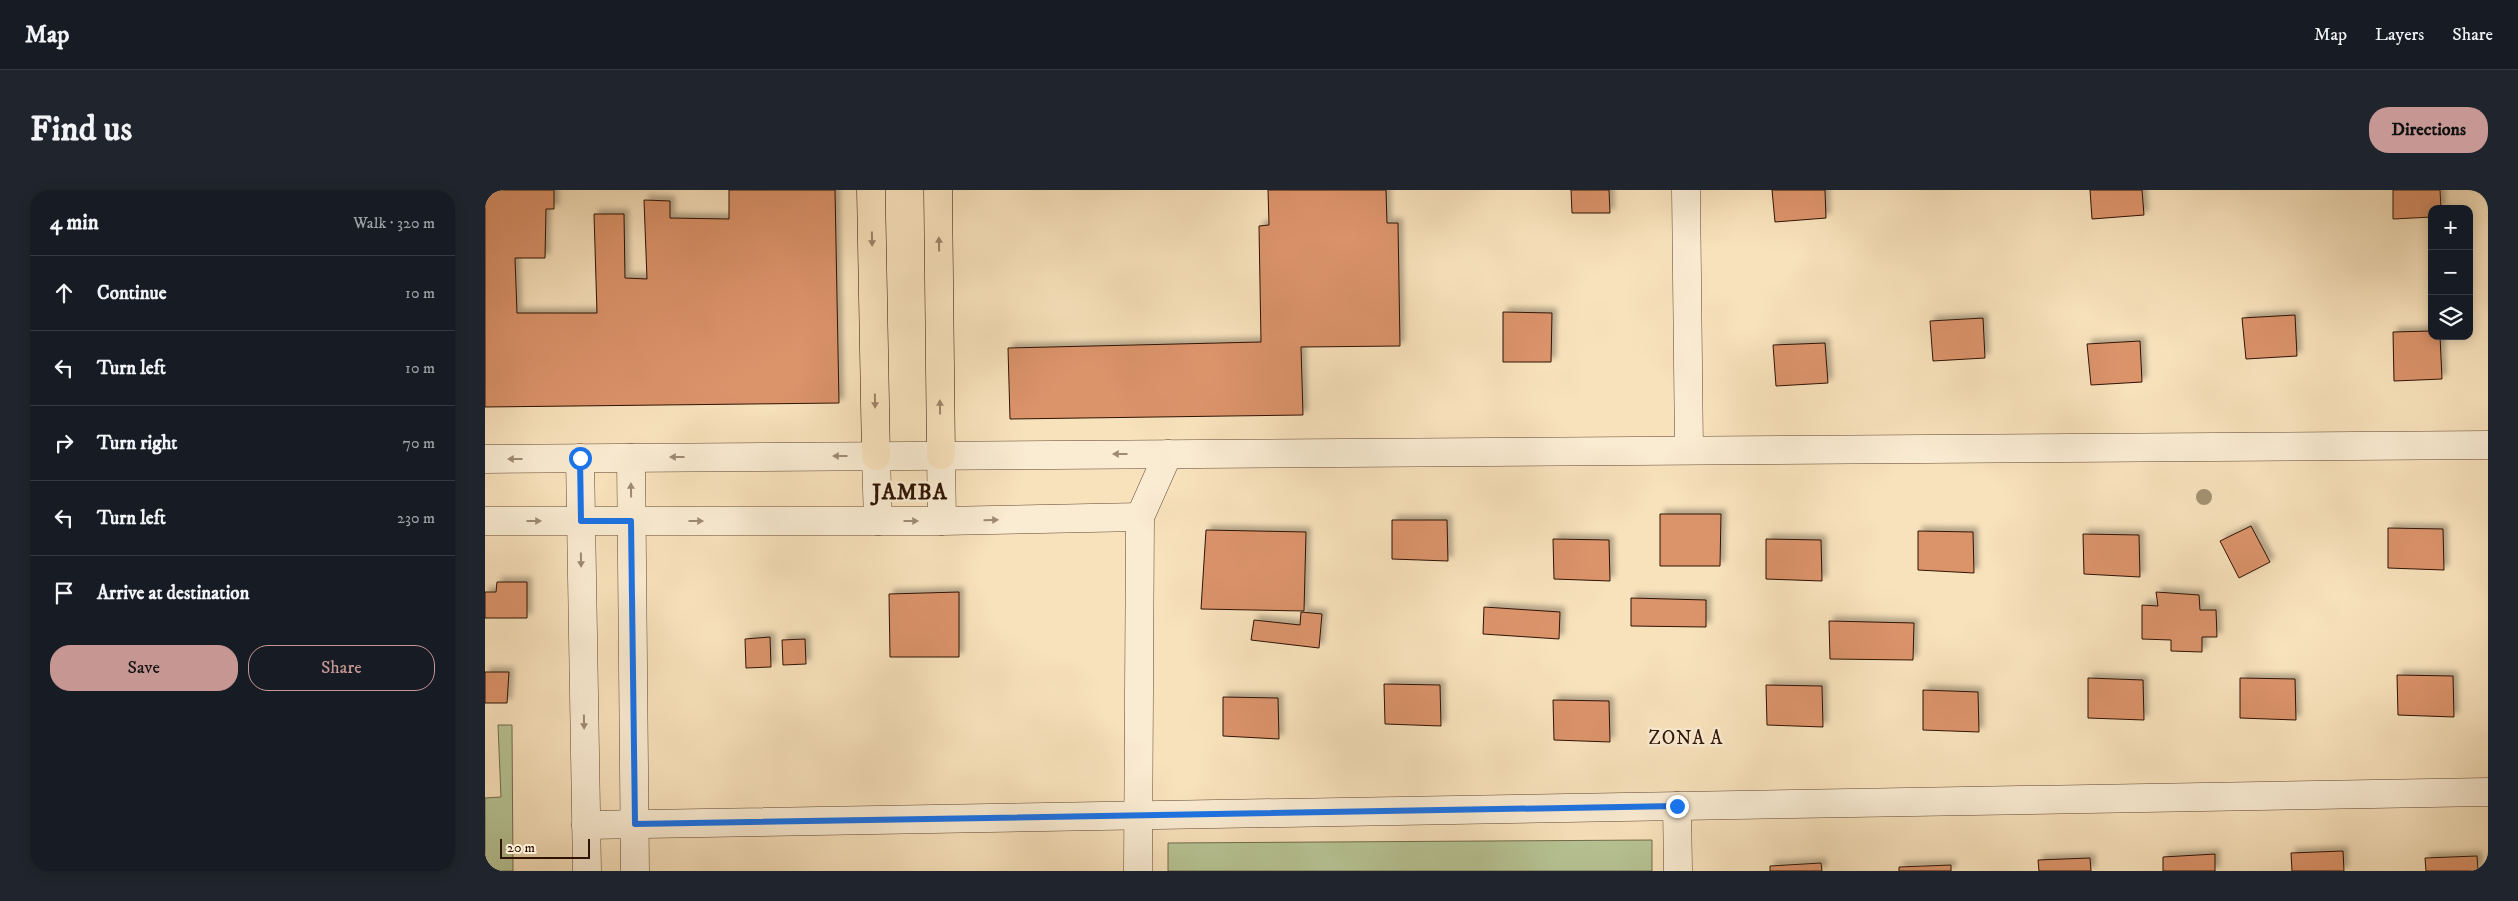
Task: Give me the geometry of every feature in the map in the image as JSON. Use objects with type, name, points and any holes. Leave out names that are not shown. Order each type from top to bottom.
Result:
[{"type":"main road","points":[[871,190],[876,456]]},
{"type":"main road","points":[[938,190],[941,455]]},
{"type":"street","points":[[1686,190],[1689,450]]},
{"type":"street","points":[[485,459],[2488,445]]},
{"type":"street","points":[[1138,871],[1140,517],[1168,454]]},
{"type":"street","points":[[941,455],[942,521]]},
{"type":"street","points":[[876,456],[878,521]]},
{"type":"street","points":[[580,458],[587,871]]},
{"type":"street","points":[[631,458],[635,871]]},
{"type":"street","points":[[485,521],[942,521],[1140,517]]},
{"type":"street","points":[[586,825],[2488,792]]},
{"type":"street","points":[[1677,806],[1678,871]]},
{"type":"green space","points":[[498,725],[512,725],[513,871],[485,871],[485,798],[501,797]]},
{"type":"green space","points":[[1652,840],[1652,871],[1168,871],[1168,843]]},
{"type":"building","points":[[485,190],[554,190],[554,209],[546,209],[545,258],[515,258],[517,313],[597,313],[594,214],[624,214],[625,278],[647,279],[644,200],[670,201],[670,218],[729,219],[729,190],[835,190],[839,403],[485,407]]},
{"type":"building","points":[[1268,190],[1386,190],[1387,223],[1398,223],[1400,346],[1301,347],[1303,415],[1010,419],[1008,348],[1261,342],[1259,226],[1269,225]]},
{"type":"building","points":[[1571,190],[1609,190],[1610,213],[1572,213]]},
{"type":"building","points":[[1772,190],[1825,190],[1826,218],[1775,222]]},
{"type":"building","points":[[2090,190],[2142,190],[2144,215],[2092,219]]},
{"type":"building","points":[[2393,190],[2440,190],[2441,205],[2428,205],[2428,217],[2393,219]]},
{"type":"building","points":[[1503,312],[1552,313],[1551,362],[1503,362]]},
{"type":"building","points":[[2295,315],[2297,356],[2246,359],[2242,318]]},
{"type":"building","points":[[1983,318],[1985,358],[1933,361],[1930,321]]},
{"type":"building","points":[[2428,331],[2428,340],[2440,340],[2442,379],[2394,381],[2393,332]]},
{"type":"building","points":[[2140,341],[2142,382],[2091,385],[2087,344]]},
{"type":"building","points":[[1825,343],[1828,383],[1776,386],[1773,345]]},
{"type":"building","points":[[1660,514],[1721,514],[1720,566],[1660,566]]},
{"type":"building","points":[[1392,520],[1447,520],[1448,561],[1392,559]]},
{"type":"building","points":[[2251,526],[2270,562],[2239,578],[2220,541]]},
{"type":"building","points":[[2388,528],[2443,529],[2444,570],[2388,568]]},
{"type":"building","points":[[1206,530],[1306,532],[1304,611],[1201,609]]},
{"type":"building","points":[[1918,531],[1973,532],[1974,573],[1918,570]]},
{"type":"building","points":[[2083,534],[2139,535],[2140,577],[2084,574]]},
{"type":"building","points":[[1553,539],[1609,540],[1610,581],[1554,579]]},
{"type":"building","points":[[1766,539],[1821,540],[1822,581],[1766,579]]},
{"type":"building","points":[[497,582],[527,582],[527,618],[485,618],[485,592],[496,592]]},
{"type":"building","points":[[959,592],[959,657],[890,657],[889,594]]},
{"type":"building","points":[[2156,592],[2199,595],[2200,610],[2216,610],[2217,637],[2202,637],[2202,652],[2171,651],[2171,640],[2142,639],[2142,605],[2158,606]]},
{"type":"building","points":[[1631,598],[1706,600],[1706,627],[1631,626]]},
{"type":"building","points":[[1484,607],[1560,612],[1559,639],[1483,634]]},
{"type":"building","points":[[1301,612],[1322,614],[1319,648],[1251,640],[1254,620],[1300,625]]},
{"type":"building","points":[[1829,621],[1914,623],[1913,660],[1830,659]]},
{"type":"building","points":[[770,637],[771,667],[746,668],[745,639]]},
{"type":"building","points":[[805,639],[806,664],[783,665],[782,640]]},
{"type":"building","points":[[485,672],[509,672],[507,703],[485,703]]},
{"type":"building","points":[[2397,675],[2453,676],[2454,717],[2398,715]]},
{"type":"building","points":[[2088,678],[2143,680],[2144,720],[2088,718]]},
{"type":"building","points":[[2240,678],[2295,679],[2296,720],[2240,718]]},
{"type":"building","points":[[1384,684],[1440,685],[1441,726],[1385,724]]},
{"type":"building","points":[[1766,685],[1822,686],[1823,727],[1767,725]]},
{"type":"building","points":[[1923,690],[1978,692],[1979,732],[1923,730]]},
{"type":"building","points":[[1223,697],[1278,698],[1279,739],[1223,736]]},
{"type":"building","points":[[1553,700],[1609,701],[1610,742],[1554,740]]},
{"type":"building","points":[[2343,851],[2344,871],[2292,871],[2291,853]]},
{"type":"building","points":[[2215,854],[2215,871],[2163,871],[2163,857]]},
{"type":"building","points":[[2477,856],[2478,871],[2426,871],[2425,858]]},
{"type":"building","points":[[2090,858],[2091,871],[2039,871],[2038,860]]},
{"type":"building","points":[[1821,863],[1822,871],[1770,871],[1770,866]]},
{"type":"building","points":[[1951,865],[1951,871],[1899,871],[1899,867]]},
{"type":"district","name":"JAMBA","points":[[910,492]]},
{"type":"district","name":"ZONA A","points":[[1686,738]]},
{"type":"route","points":[[580,458],[581,521],[631,521],[635,824],[1677,806]]}]
